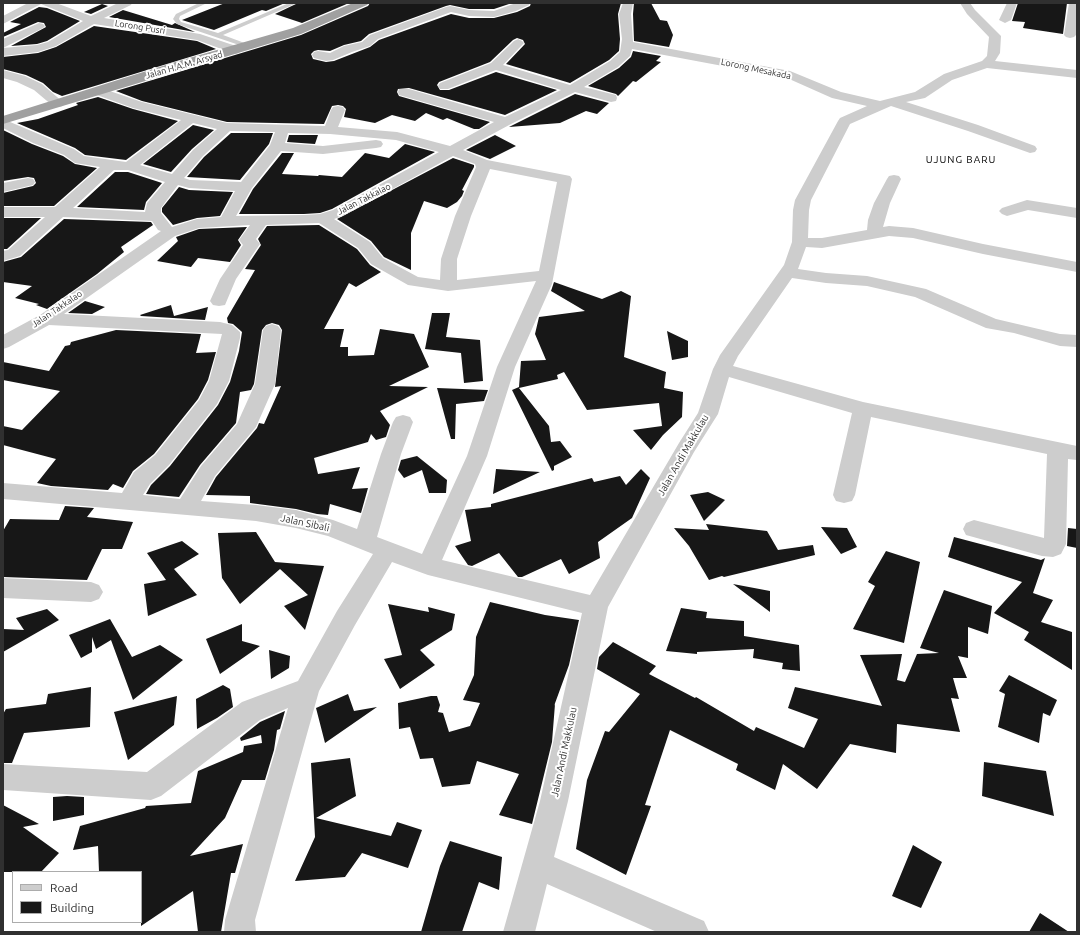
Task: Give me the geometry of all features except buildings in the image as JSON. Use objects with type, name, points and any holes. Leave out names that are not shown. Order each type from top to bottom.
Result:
[{"type":"highway","name":"Jalan H.A.M. Arsyad","points":[[3,122],[58,103],[177,66],[297,31],[363,3]]},
{"type":"street","points":[[3,21],[36,3]]},
{"type":"street","name":"Lorong Pusri","points":[[46,3],[92,20],[200,37],[235,50]]},
{"type":"street","points":[[3,52],[46,46],[92,20],[127,3]]},
{"type":"street","points":[[318,55],[326,57],[333,56],[344,50],[366,44],[374,37],[450,9],[469,13],[494,14],[512,10],[525,3]]},
{"type":"street","points":[[628,3],[625,14],[628,45]]},
{"type":"street","points":[[966,3],[971,12],[996,36],[994,53],[986,64],[1077,74]]},
{"type":"street","points":[[1005,20],[1012,3]]},
{"type":"street","points":[[1070,35],[1074,3]]},
{"type":"street","points":[[3,44],[40,26]]},
{"type":"street","points":[[444,86],[495,66],[518,44]]},
{"type":"street","name":"Jalan Takkalao","points":[[3,343],[46,319],[169,233],[197,224],[226,221],[322,218],[338,213],[506,121],[539,107],[573,89],[622,57],[626,53],[628,45]]},
{"type":"street","name":"Lorong Mesakada","points":[[628,45],[790,75],[837,95],[885,103],[973,128],[1030,149]]},
{"type":"street","name":"Jalan Andi Makkulau","points":[[519,932],[554,801],[596,606],[686,448],[708,414],[722,369],[729,355],[748,326],[788,272],[800,242],[801,210],[803,200],[844,121],[885,103],[920,95],[948,77],[986,64]]},
{"type":"street","points":[[495,66],[573,89],[611,98]]},
{"type":"street","points":[[3,74],[21,79],[38,87],[58,103]]},
{"type":"street","points":[[98,91],[138,105],[227,127],[330,130],[397,136],[452,151],[483,163],[565,178],[544,284],[506,367],[477,456],[428,566]]},
{"type":"street","points":[[404,92],[506,121]]},
{"type":"street","points":[[330,130],[338,110]]},
{"type":"street","points":[[129,166],[191,118]]},
{"type":"street","points":[[3,122],[38,140],[69,152],[80,160],[111,166],[129,166],[189,184],[245,187]]},
{"type":"street","points":[[169,233],[154,213],[153,208],[155,203],[198,153],[227,127]]},
{"type":"street","points":[[226,221],[245,187],[277,146],[283,129]]},
{"type":"street","points":[[277,146],[323,150],[336,149],[390,142],[397,136]]},
{"type":"street","points":[[448,286],[449,259],[463,216],[483,167],[483,163]]},
{"type":"street","points":[[3,256],[14,253],[111,166]]},
{"type":"street","points":[[874,234],[876,220],[882,203],[894,179]]},
{"type":"street","points":[[3,188],[14,184],[28,182]]},
{"type":"street","points":[[1006,211],[1028,205],[1077,214]]},
{"type":"street","points":[[3,212],[60,212],[156,217]]},
{"type":"street","points":[[322,218],[360,242],[377,261],[414,281],[448,286],[547,275]]},
{"type":"street","points":[[219,301],[228,279],[252,244],[247,240],[261,221]]},
{"type":"street","points":[[800,242],[822,243],[889,231],[913,233],[983,249],[1077,267]]},
{"type":"street","points":[[788,272],[826,278],[867,281],[920,293],[992,324],[1015,328],[1060,340],[1077,341]]},
{"type":"street","points":[[46,319],[220,328],[231,332],[231,338],[219,380],[207,404],[162,460],[142,478],[128,502]]},
{"type":"street","points":[[186,508],[208,471],[246,427],[266,384],[272,330]]},
{"type":"street","points":[[722,369],[862,410],[1068,451],[1055,544],[1053,548],[1042,547],[974,529]]},
{"type":"street","points":[[844,495],[862,410]]},
{"type":"street","points":[[240,932],[240,920],[307,689],[346,618],[376,546],[391,454],[403,422]]},
{"type":"street","name":"Jalan Sibali","points":[[3,491],[256,513],[296,519],[333,529],[428,566],[596,606]]},
{"type":"street","points":[[3,588],[91,592]]},
{"type":"street","points":[[3,777],[151,786],[251,711],[307,689]]},
{"type":"street","points":[[537,865],[693,932]]},
{"type":"lane","points":[[204,3],[178,15],[176,19],[179,23],[248,46]]},
{"type":"lane","points":[[218,35],[294,3]]},
{"type":"district","name":"UJUNG BARU","points":[[961,160]]}]
